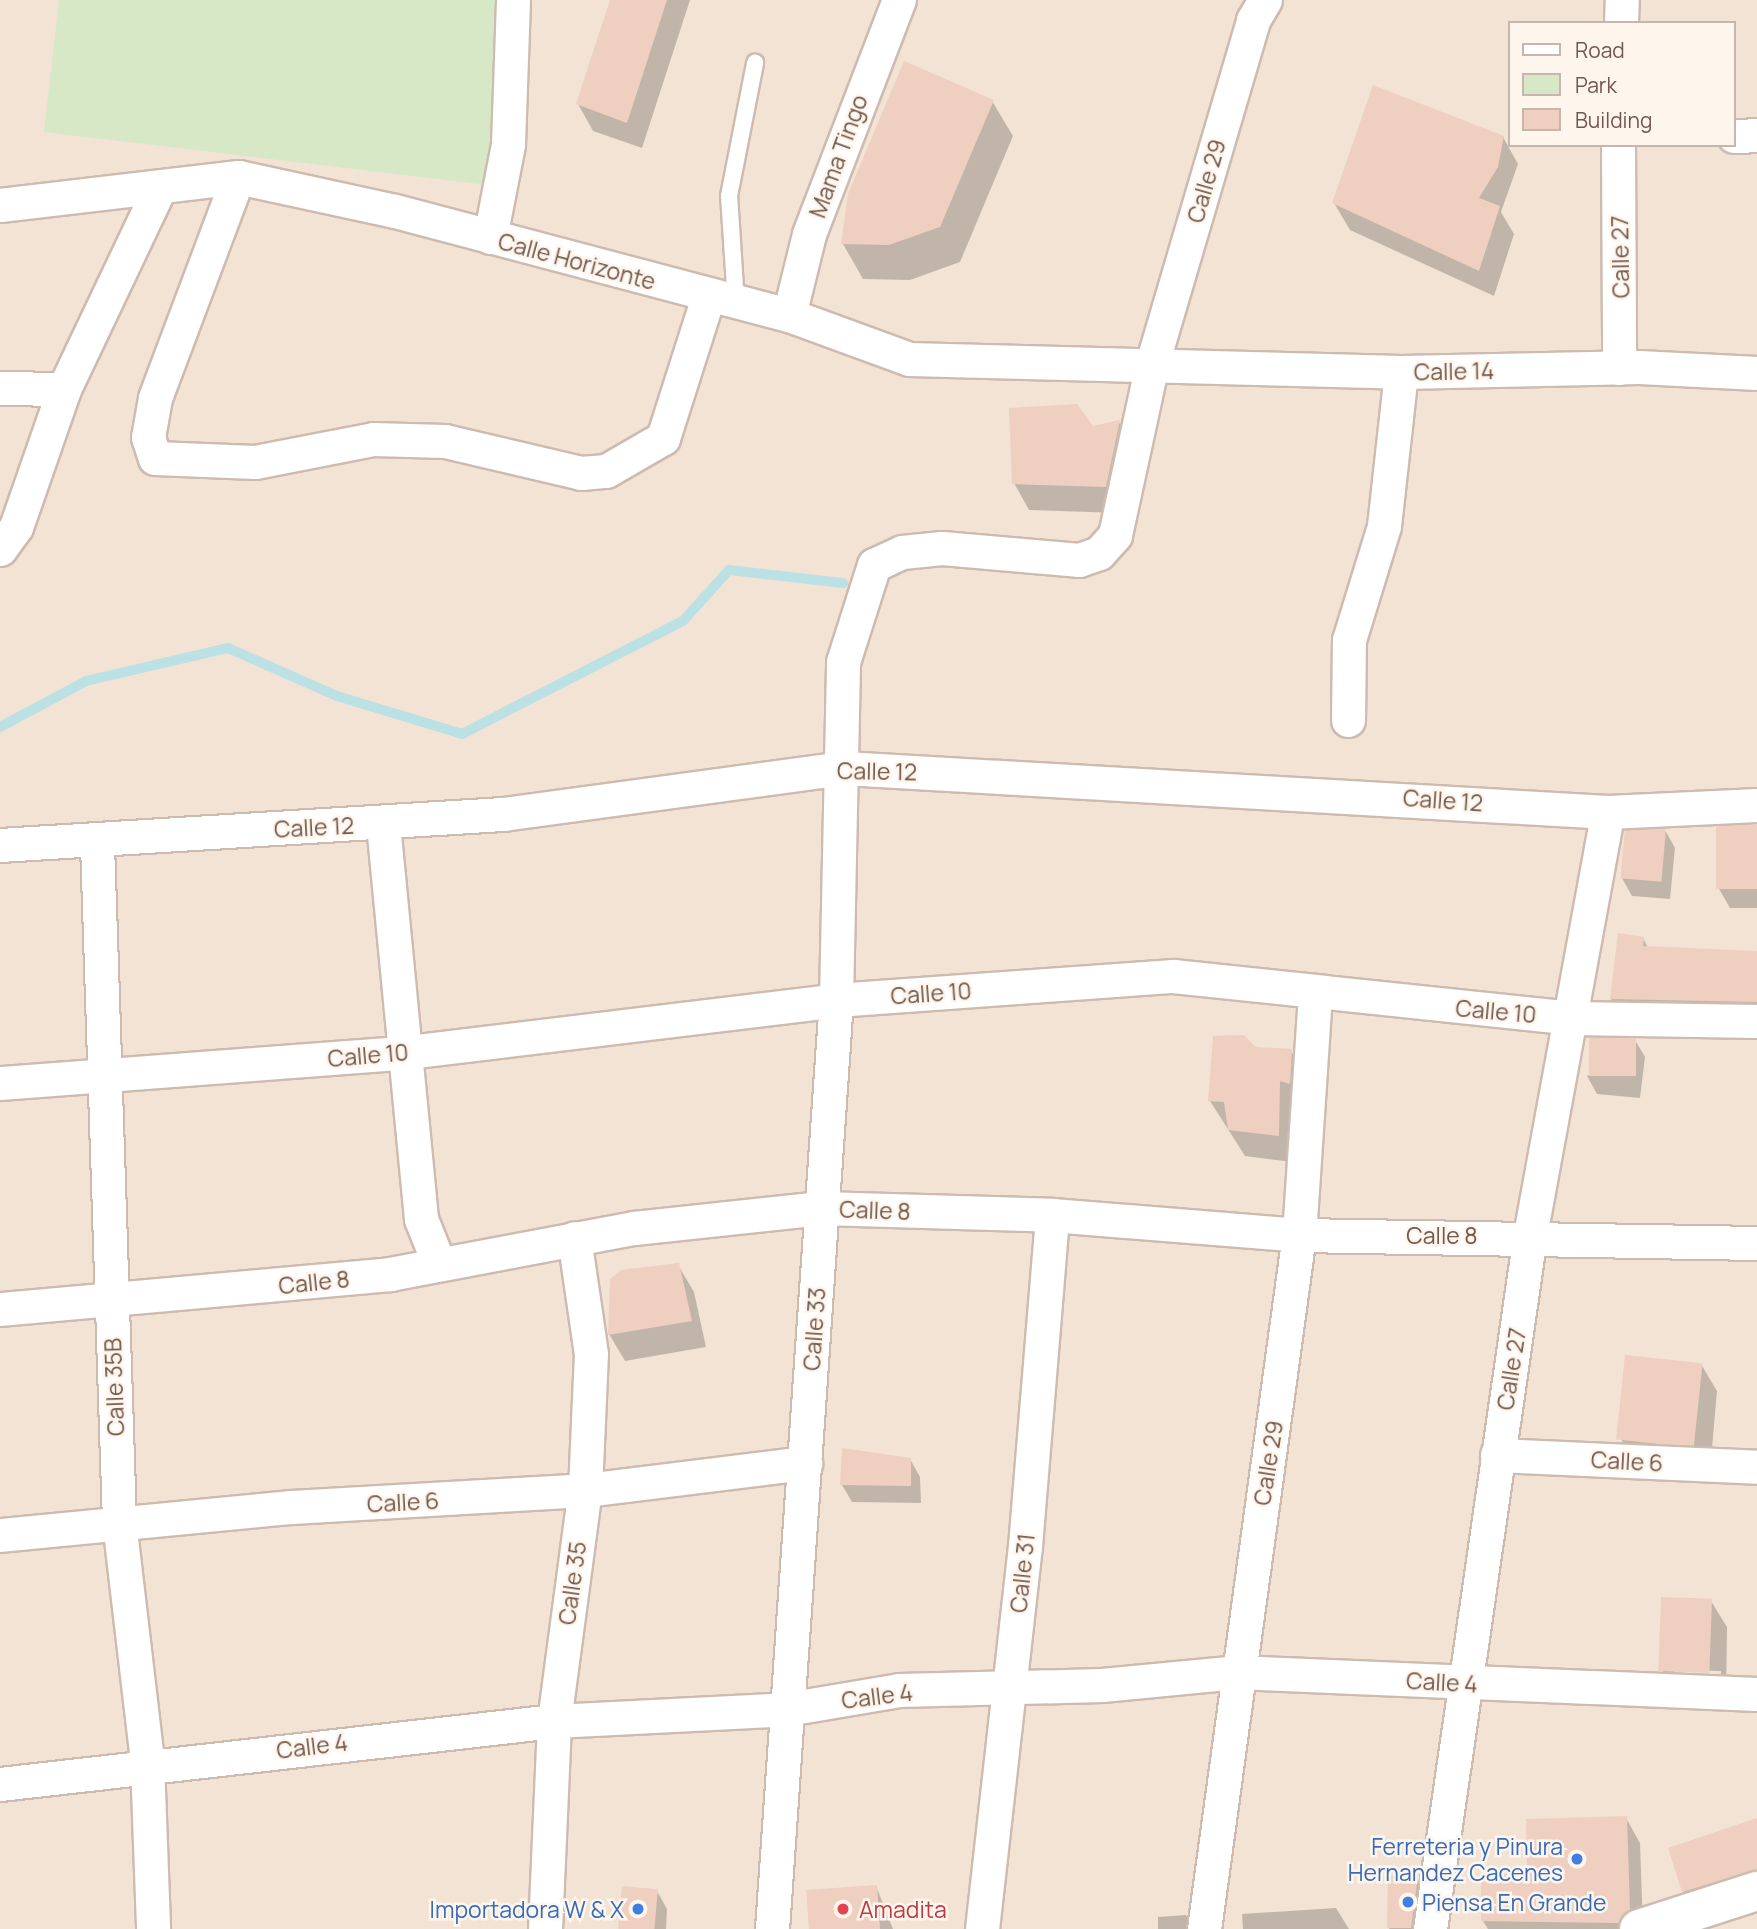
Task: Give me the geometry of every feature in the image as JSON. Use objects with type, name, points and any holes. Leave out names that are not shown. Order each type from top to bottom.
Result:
[{"type":"street","points":[[490,237],[508,144],[513,0]]},
{"type":"street","name":"Mama Tingo","points":[[789,315],[809,234],[899,0]]},
{"type":"street","name":"Calle 29","points":[[841,728],[843,662],[874,565],[902,552],[942,548],[1079,560],[1098,553],[1115,535],[1152,364],[1253,20],[1265,0]]},
{"type":"street","points":[[1622,0],[1622,21]]},
{"type":"street","points":[[1736,136],[1757,135]]},
{"type":"street","name":"Calle 27","points":[[1618,147],[1619,368]]},
{"type":"street","points":[[238,177],[155,398],[148,437],[155,458],[255,462],[373,439],[445,441],[581,473],[606,471],[663,438],[722,300]]},
{"type":"street","name":"Calle Horizonte","points":[[0,205],[159,189],[238,177],[490,237],[722,300],[789,315],[909,359],[1152,364]]},
{"type":"street","points":[[8,538],[64,388],[159,189]]},
{"type":"street","name":"Calle 14","points":[[1152,364],[1401,372],[1619,368],[1757,373]]},
{"type":"street","points":[[1348,720],[1349,640],[1384,526],[1401,372]]},
{"type":"street","points":[[0,388],[64,388]]},
{"type":"street","name":"Calle 33","points":[[772,1929],[836,1000],[844,768],[841,728]]},
{"type":"street","name":"Calle 12","points":[[0,845],[97,844],[383,824],[844,768],[1608,812],[1757,805]]},
{"type":"street","name":"Calle 27","points":[[1430,1929],[1461,1683],[1531,1235],[1608,812]]},
{"type":"street","points":[[383,824],[401,1053],[421,1219],[439,1264]]},
{"type":"street","name":"Calle 35B","points":[[97,844],[107,1074],[110,1302],[120,1522],[147,1762],[153,1929]]},
{"type":"street","name":"Calle 10","points":[[0,1083],[401,1053],[836,1000],[1173,976],[1315,995],[1572,1018],[1757,1021]]},
{"type":"street","name":"Calle 29","points":[[1205,1929],[1236,1672],[1299,1235],[1315,995]]},
{"type":"street","name":"Calle 8","points":[[0,1309],[110,1302],[439,1264],[574,1238],[821,1208],[1052,1215],[1299,1235],[1531,1235],[1757,1243]]},
{"type":"street","name":"Calle 31","points":[[982,1929],[1010,1689],[1052,1215]]},
{"type":"street","name":"Calle 35","points":[[545,1929],[554,1721],[585,1490],[591,1354],[574,1238]]},
{"type":"street","name":"Calle 6","points":[[1497,1455],[1757,1467]]},
{"type":"street","name":"Calle 6","points":[[0,1535],[120,1522],[585,1490],[805,1463]]},
{"type":"street","name":"Calle 4","points":[[0,1784],[147,1762],[554,1721],[787,1709],[899,1690],[1010,1689],[1236,1672],[1757,1694]]},
{"type":"street","points":[[1639,1929],[1757,1891]]},
{"type":"lane","points":[[722,300],[729,195],[755,63]]},
{"type":"shaded area","points":[[0,0],[1757,0],[1757,1929],[0,1929]]},
{"type":"green space","points":[[59,0],[511,0],[488,185],[44,132]]},
{"type":"building","points":[[610,0],[667,0],[627,123],[576,104]]},
{"type":"building","points":[[904,61],[994,100],[940,227],[889,245],[841,244],[848,194]]},
{"type":"building","points":[[1373,85],[1504,136],[1498,167],[1479,198],[1500,206],[1479,271],[1332,203]]},
{"type":"building","points":[[1077,404],[1093,426],[1120,420],[1106,487],[1012,484],[1009,408]]},
{"type":"building","points":[[1625,825],[1666,829],[1661,882],[1621,878]]},
{"type":"building","points":[[1716,825],[1757,825],[1757,889],[1716,889]]},
{"type":"building","points":[[1618,933],[1644,937],[1643,946],[1757,951],[1757,1002],[1610,999]]},
{"type":"building","points":[[1244,1035],[1256,1047],[1292,1049],[1290,1084],[1280,1081],[1279,1136],[1228,1130],[1224,1102],[1208,1101],[1213,1036]]},
{"type":"building","points":[[1589,1038],[1636,1038],[1636,1076],[1589,1076]]},
{"type":"building","points":[[679,1263],[692,1321],[608,1335],[610,1279],[621,1270]]},
{"type":"building","points":[[1625,1355],[1703,1363],[1694,1448],[1616,1440]]},
{"type":"building","points":[[842,1448],[911,1458],[911,1486],[840,1485]]},
{"type":"building","points":[[1661,1597],[1712,1599],[1709,1673],[1658,1671]]},
{"type":"building","name":"Ferreteria y Pinura Hernandez Cacenes","points":[[1627,1816],[1630,1910],[1618,1923],[1481,1921],[1481,1875],[1527,1874],[1526,1819]]},
{"type":"building","points":[[1757,1818],[1757,1870],[1682,1892],[1668,1848]]},
{"type":"building","name":"Piensa En Grande","points":[[1388,1876],[1418,1876],[1411,1928],[1387,1928]]},
{"type":"building","name":"Amadita","points":[[877,1885],[880,1929],[809,1929],[806,1890]]},
{"type":"building","name":"Importadora W & X","points":[[622,1886],[658,1889],[654,1929],[618,1929]]},
{"type":"waterway","points":[[0,727],[86,681],[228,648],[337,696],[462,734],[683,621],[729,570],[843,583]]},
{"type":"place","name":"Ferreteria y Pinura Hernandez Cacenes","points":[[1577,1859]]},
{"type":"place","name":"Piensa En Grande","points":[[1408,1902]]},
{"type":"place","name":"Importadora W & X","points":[[638,1909]]},
{"type":"place","name":"Amadita","points":[[843,1909]]}]
